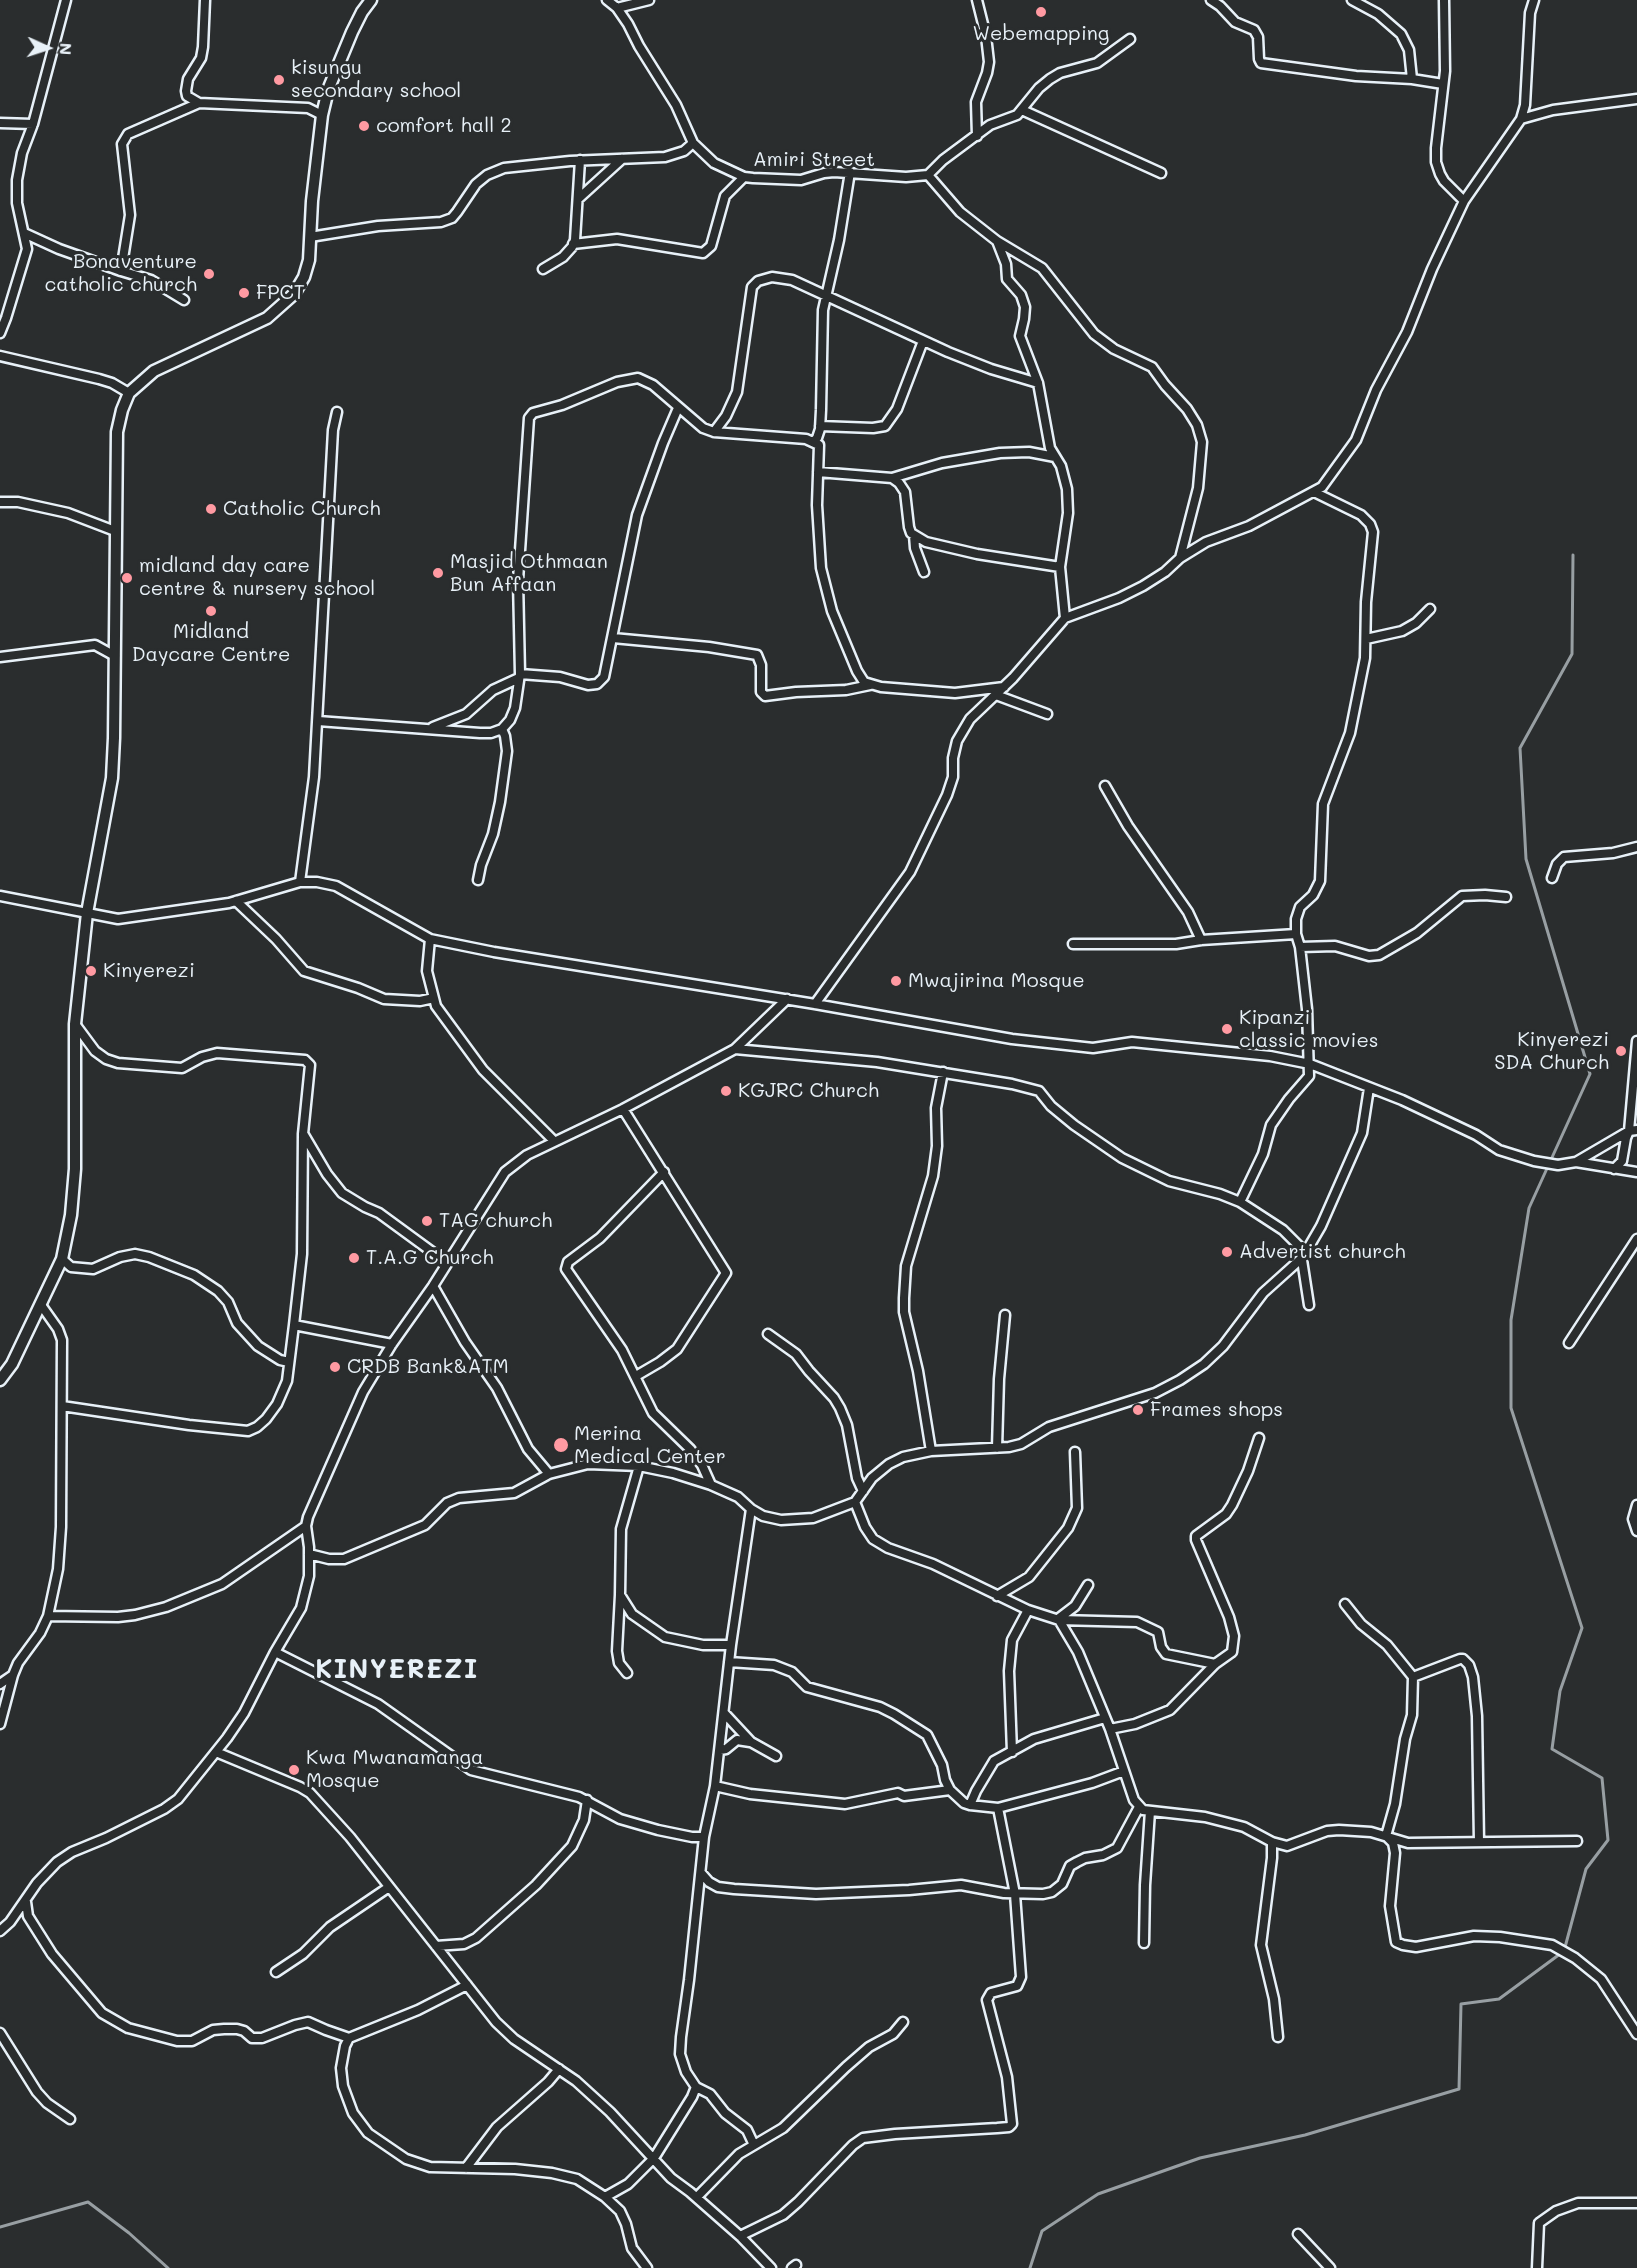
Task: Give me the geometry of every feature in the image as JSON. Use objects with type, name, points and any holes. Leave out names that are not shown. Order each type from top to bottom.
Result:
[{"type":"street","points":[[0,333],[27,249],[17,203],[17,180],[22,153],[33,124],[66,0]]},
{"type":"street","points":[[199,103],[187,96],[186,92],[188,79],[201,58],[205,0]]},
{"type":"street","points":[[0,1380],[12,1364],[62,1259],[70,1215],[75,1170],[75,1024],[87,914],[112,778],[117,432],[122,410],[129,393],[154,371],[267,318],[294,294],[304,277],[309,260],[322,115],[328,90],[340,58],[362,12],[371,0]]},
{"type":"street","name":"Amiri Street","points":[[607,0],[617,8],[676,105],[693,143],[714,164],[744,177],[801,180],[824,172],[906,177],[928,175]]},
{"type":"street","points":[[617,8],[649,0]]},
{"type":"street","points":[[977,0],[986,36],[989,62],[976,102],[977,136]]},
{"type":"street","points":[[1211,0],[1235,22],[1254,30],[1258,37],[1261,63],[1356,76],[1412,79],[1443,84]]},
{"type":"street","points":[[1352,0],[1378,15],[1401,34],[1409,50],[1412,79]]},
{"type":"street","points":[[1443,0],[1443,84],[1436,148],[1437,162],[1444,181],[1464,201]]},
{"type":"street","points":[[815,1004],[910,872],[947,795],[953,777],[953,758],[957,741],[970,719],[1004,687],[1065,618],[1119,598],[1143,586],[1206,542],[1249,526],[1314,492],[1322,487],[1356,440],[1376,390],[1407,332],[1432,269],[1464,201],[1521,119],[1526,97],[1530,13],[1534,0]]},
{"type":"street","points":[[1130,39],[1097,63],[1060,73],[1039,87],[1017,115],[990,125],[943,160],[928,175],[960,212],[998,241],[1042,268],[1094,334],[1114,349],[1152,367],[1187,409],[1197,425],[1202,442],[1201,467],[1180,558]]},
{"type":"street","points":[[1521,119],[1553,110],[1637,99]]},
{"type":"street","points":[[121,271],[130,205],[122,144],[128,134],[199,103],[308,108],[322,115]]},
{"type":"street","points":[[1022,110],[1161,173]]},
{"type":"street","points":[[0,123],[33,124]]},
{"type":"street","points":[[310,237],[378,226],[441,222],[452,218],[476,184],[496,170],[522,165],[580,160],[665,157],[684,151],[693,143]]},
{"type":"street","points":[[579,199],[622,159]]},
{"type":"street","points":[[543,269],[563,257],[573,244],[579,199],[580,160]]},
{"type":"street","points":[[814,441],[818,438],[820,426],[822,334],[826,296],[839,240],[850,172]]},
{"type":"street","points":[[573,244],[617,239],[703,253],[711,246],[725,196],[744,177]]},
{"type":"street","points":[[24,233],[59,249],[151,280],[184,300]]},
{"type":"street","points":[[998,241],[1006,264],[1008,279],[1021,295],[1025,307],[1020,336],[1038,383],[1050,448],[1060,466],[1067,489],[1068,513],[1060,567],[1065,618]]},
{"type":"street","points":[[714,432],[726,416],[736,392],[752,287],[758,281],[772,277],[782,278],[826,296],[991,369],[1038,383]]},
{"type":"street","points":[[820,426],[873,428],[885,426],[897,409],[923,340]]},
{"type":"street","points":[[0,356],[99,379],[112,383],[129,393]]},
{"type":"street","points":[[318,721],[480,733],[491,733],[502,729],[510,720],[515,708],[520,676],[518,580],[529,418],[533,412],[562,405],[617,382],[638,378],[653,385],[703,428],[714,432],[814,441],[819,445],[820,567],[832,611],[857,671],[864,682],[881,687],[955,693],[1004,687]]},
{"type":"street","points":[[428,729],[466,714],[493,690],[520,676],[560,677],[588,685],[597,684],[604,677],[637,515],[678,408]]},
{"type":"street","points":[[300,882],[314,777],[333,430],[337,412]]},
{"type":"street","points":[[818,472],[892,478],[942,463],[1000,453],[1029,452],[1055,457]]},
{"type":"street","points":[[892,478],[905,492],[909,527],[914,535],[926,542],[1060,567]]},
{"type":"street","points":[[1240,1202],[1263,1154],[1271,1125],[1309,1076],[1307,1009],[1300,947],[1296,934],[1298,911],[1313,895],[1320,881],[1323,804],[1350,733],[1366,639],[1366,602],[1373,532],[1370,524],[1362,515],[1314,492]]},
{"type":"street","points":[[0,502],[18,502],[68,513],[115,531]]},
{"type":"street","points":[[914,535],[915,549],[924,572]]},
{"type":"street","points":[[1366,639],[1402,631],[1416,623],[1430,609]]},
{"type":"street","points":[[613,638],[709,647],[758,655],[761,665],[761,692],[765,696],[846,690],[870,685]]},
{"type":"street","points":[[0,657],[95,645],[115,656]]},
{"type":"street","points":[[996,695],[1047,714]]},
{"type":"street","points":[[478,880],[493,834],[500,802],[507,751],[502,729]]},
{"type":"street","points":[[1105,786],[1128,826],[1188,912],[1201,940]]},
{"type":"street","points":[[1552,878],[1557,864],[1564,857],[1613,853],[1637,847]]},
{"type":"street","points":[[0,896],[118,919],[236,901],[300,882],[316,882],[336,886],[430,939],[494,952],[1071,1046],[1093,1048],[1132,1042],[1270,1056],[1310,1064],[1402,1100],[1510,1154],[1558,1165],[1576,1162],[1633,1130]]},
{"type":"street","points":[[1300,947],[1335,946],[1369,956],[1379,955],[1417,933],[1462,896],[1506,897]]},
{"type":"street","points":[[236,901],[270,933],[304,971],[384,999],[420,1001],[434,998]]},
{"type":"street","points":[[1073,944],[1168,944],[1296,934]]},
{"type":"street","points":[[430,939],[427,971],[436,1006],[483,1070],[554,1141]]},
{"type":"street","points":[[0,1931],[26,1902],[36,1884],[57,1862],[72,1851],[106,1838],[164,1809],[178,1799],[244,1713],[275,1652],[301,1608],[309,1576],[306,1526],[316,1497],[363,1392],[505,1172],[527,1155],[623,1109],[735,1049],[787,999]]},
{"type":"street","points":[[62,1406],[189,1425],[248,1431],[266,1419],[277,1404],[287,1381],[302,1254],[303,1134],[310,1065],[305,1060],[217,1053],[202,1057],[182,1068],[118,1063],[106,1059],[95,1051],[75,1024]]},
{"type":"street","points":[[1614,1169],[1622,1161],[1626,1138],[1633,1130],[1637,1041]]},
{"type":"street","points":[[735,1049],[877,1062],[1012,1084],[1040,1091],[1051,1106],[1074,1125],[1122,1158],[1168,1181],[1220,1194],[1240,1202],[1283,1230],[1300,1246],[1309,1305]]},
{"type":"street","points":[[931,1451],[918,1371],[904,1312],[904,1298],[906,1266],[933,1176],[937,1146],[936,1108],[943,1072]]},
{"type":"street","points":[[309,1554],[329,1559],[344,1559],[425,1525],[447,1503],[459,1498],[514,1493],[549,1474],[588,1464],[639,1466],[673,1473],[711,1485],[738,1497],[750,1509],[763,1516],[782,1520],[813,1518],[855,1502],[872,1479],[889,1464],[903,1457],[931,1451],[997,1448],[1021,1444],[1048,1427],[1155,1393],[1204,1364],[1223,1346],[1263,1293],[1303,1257],[1321,1226],[1362,1133],[1369,1088]]},
{"type":"street","points":[[623,1109],[726,1273],[677,1349],[636,1376]]},
{"type":"street","points":[[303,1134],[327,1174],[342,1193],[379,1213],[446,1262]]},
{"type":"street","points":[[1576,1162],[1637,1172]]},
{"type":"street","points":[[664,1172],[600,1238],[568,1262],[566,1267],[605,1323],[636,1376],[653,1413],[690,1449],[702,1465],[711,1485]]},
{"type":"street","points":[[1569,1343],[1637,1239]]},
{"type":"street","points":[[62,1259],[71,1267],[93,1269],[120,1257],[135,1254],[149,1257],[194,1275],[218,1291],[228,1302],[237,1323],[258,1346],[280,1360],[289,1362]]},
{"type":"street","points":[[433,1286],[465,1342],[497,1388],[528,1449],[549,1474]]},
{"type":"street","points":[[0,1724],[13,1675],[18,1664],[40,1634],[48,1616],[58,1569],[61,1527],[62,1340],[58,1329],[41,1305]]},
{"type":"street","points":[[997,1448],[999,1379],[1005,1315]]},
{"type":"street","points":[[294,1325],[392,1344]]},
{"type":"street","points":[[768,1334],[796,1354],[834,1398],[847,1425],[857,1478],[863,1491]]},
{"type":"street","points":[[1110,1729],[1135,1725],[1170,1710],[1215,1664],[1232,1652],[1234,1636],[1229,1617],[1196,1536],[1226,1514],[1232,1505],[1248,1471],[1259,1438]]},
{"type":"street","points":[[998,1596],[1029,1577],[1068,1528],[1077,1508],[1075,1452]]},
{"type":"street","points":[[627,1673],[619,1664],[617,1651],[621,1529],[639,1466]]},
{"type":"street","points":[[855,1502],[865,1527],[873,1539],[888,1548],[933,1564],[1028,1610],[1059,1619],[1137,1622],[1158,1632],[1161,1647],[1166,1654],[1215,1664]]},
{"type":"street","points":[[1637,1505],[1633,1519],[1637,1531]]},
{"type":"street","points":[[750,1509],[731,1645],[716,1786],[704,1837],[680,2054],[686,2072],[696,2087],[710,2094],[725,2113],[747,2130],[754,2145]]},
{"type":"street","points":[[48,1616],[135,1616],[166,1607],[222,1584],[306,1526]]},
{"type":"street","points":[[1059,1619],[1075,1606],[1088,1585]]},
{"type":"street","points":[[620,1595],[632,1614],[665,1637],[703,1645],[731,1645]]},
{"type":"street","points":[[1345,1604],[1361,1624],[1387,1645],[1413,1677],[1412,1715],[1405,1739],[1395,1804],[1386,1836]]},
{"type":"street","points":[[1012,1752],[1009,1671],[1011,1650],[1016,1632],[1028,1610]]},
{"type":"street","points":[[1059,1619],[1078,1652],[1139,1807],[1150,1811],[1205,1817],[1244,1827],[1272,1842],[1287,1846],[1327,1831],[1339,1830],[1371,1832],[1408,1843],[1576,1841]]},
{"type":"street","points":[[275,1652],[378,1704],[471,1770],[587,1800],[620,1819],[670,1834],[704,1837]]},
{"type":"street","points":[[1413,1677],[1460,1659],[1469,1665],[1473,1677],[1477,1716],[1479,1842]]},
{"type":"street","points":[[729,1662],[774,1665],[792,1672],[807,1687],[880,1707],[894,1714],[927,1735],[942,1765],[950,1790],[970,1806],[998,1808],[1092,1783],[1124,1771]]},
{"type":"street","points":[[0,1684],[13,1675]]},
{"type":"street","points":[[724,1713],[751,1742],[776,1756]]},
{"type":"street","points":[[970,1806],[994,1761],[1034,1739],[1105,1718]]},
{"type":"street","points":[[720,1750],[726,1749],[737,1740],[751,1742]]},
{"type":"street","points":[[216,1752],[300,1786],[310,1793],[350,1837],[496,2022],[514,2039],[576,2081],[610,2112],[671,2178],[697,2197],[771,2268]]},
{"type":"street","points":[[716,1786],[750,1794],[845,1804],[898,1792],[904,1796],[950,1790]]},
{"type":"street","points":[[436,1946],[464,1944],[476,1938],[536,1885],[572,1846],[584,1820],[587,1800]]},
{"type":"street","points":[[701,1873],[709,1882],[718,1887],[816,1894],[961,1885],[1015,1894],[1052,1892],[1062,1884],[1070,1866],[1085,1858],[1103,1855],[1117,1848],[1139,1807]]},
{"type":"street","points":[[740,2236],[783,2215],[862,2138],[1009,2127],[1012,2124],[1007,2077],[987,2000],[992,1993],[1017,1986],[1021,1977],[1015,1894],[998,1808]]},
{"type":"street","points":[[1144,1943],[1150,1811]]},
{"type":"street","points":[[1386,1836],[1393,1843],[1395,1853],[1390,1906],[1396,1942],[1402,1946],[1416,1947],[1474,1936],[1500,1937],[1552,1945],[1575,1958],[1602,1978],[1637,2034]]},
{"type":"street","points":[[1272,1842],[1261,1945],[1274,1999],[1278,2037]]},
{"type":"street","points":[[276,1972],[303,1954],[330,1927],[389,1887]]},
{"type":"street","points":[[26,1902],[28,1916],[52,1954],[102,2013],[128,2028],[177,2041],[192,2041],[213,2030],[224,2029],[237,2029],[244,2031],[252,2038],[262,2038],[308,2022],[349,2038],[418,2010],[467,1985]]},
{"type":"street","points":[[697,2197],[739,2154],[783,2128],[852,2061],[869,2047],[893,2034],[903,2022]]},
{"type":"street","points":[[0,2033],[37,2092],[47,2103],[70,2119]]},
{"type":"street","points":[[349,2038],[345,2046],[341,2068],[343,2086],[353,2113],[368,2133],[406,2159],[430,2167],[515,2169],[552,2173],[577,2179],[605,2197],[620,2211],[632,2248],[647,2268]]},
{"type":"street","points":[[466,2168],[497,2127],[549,2082],[559,2069]]},
{"type":"street","points":[[605,2197],[628,2184],[654,2158],[696,2087]]},
{"type":"street","points":[[1537,2268],[1539,2223],[1556,2211],[1578,2203],[1637,2203]]},
{"type":"street","points":[[1298,2234],[1330,2268]]},
{"type":"waterway","points":[[1030,2268],[1042,2231],[1098,2194],[1200,2158],[1305,2135],[1459,2089],[1461,2004],[1499,1999],[1564,1951],[1586,1869],[1608,1840],[1602,1778],[1552,1749],[1560,1691],[1582,1628],[1511,1408],[1511,1320],[1529,1208],[1590,1074],[1526,859],[1520,748],[1572,654],[1573,555]]},
{"type":"waterway","points":[[0,2227],[88,2202],[129,2233],[168,2268]]},
{"type":"place","name":"Webemapping","points":[[1041,12]]},
{"type":"place","name":"kisungu secondary school","points":[[279,80]]},
{"type":"place","name":"comfort hall 2","points":[[364,126]]},
{"type":"place","name":"Bonaventure catholic church","points":[[209,274]]},
{"type":"place","name":"FPCT","points":[[244,293]]},
{"type":"place","name":"Catholic Church","points":[[211,509]]},
{"type":"place","name":"Masjid Othmaan Bun Affaan","points":[[438,573]]},
{"type":"place","name":"midland day care centre & nursery school","points":[[127,578]]},
{"type":"place","name":"Midland Daycare Centre","points":[[211,611]]},
{"type":"place","name":"Kinyerezi","points":[[91,971]]},
{"type":"place","name":"Mwajirina Mosque","points":[[896,981]]},
{"type":"place","name":"Kipanzi classic movies","points":[[1227,1029]]},
{"type":"place","name":"Kinyerezi SDA Church","points":[[1621,1051]]},
{"type":"place","name":"KGJRC Church","points":[[726,1091]]},
{"type":"place","name":"TAG church","points":[[427,1221]]},
{"type":"place","name":"Advertist church","points":[[1227,1252]]},
{"type":"place","name":"T.A.G Church","points":[[354,1258]]},
{"type":"place","name":"CRDB Bank&ATM","points":[[335,1367]]},
{"type":"place","name":"Frames shops","points":[[1138,1410]]},
{"type":"place","name":"Merina Medical Center","points":[[561,1445]]},
{"type":"place","name":"Kwa Mwanamanga Mosque","points":[[294,1770]]},
{"type":"district","name":"KINYEREZI","points":[[397,1670]]}]
